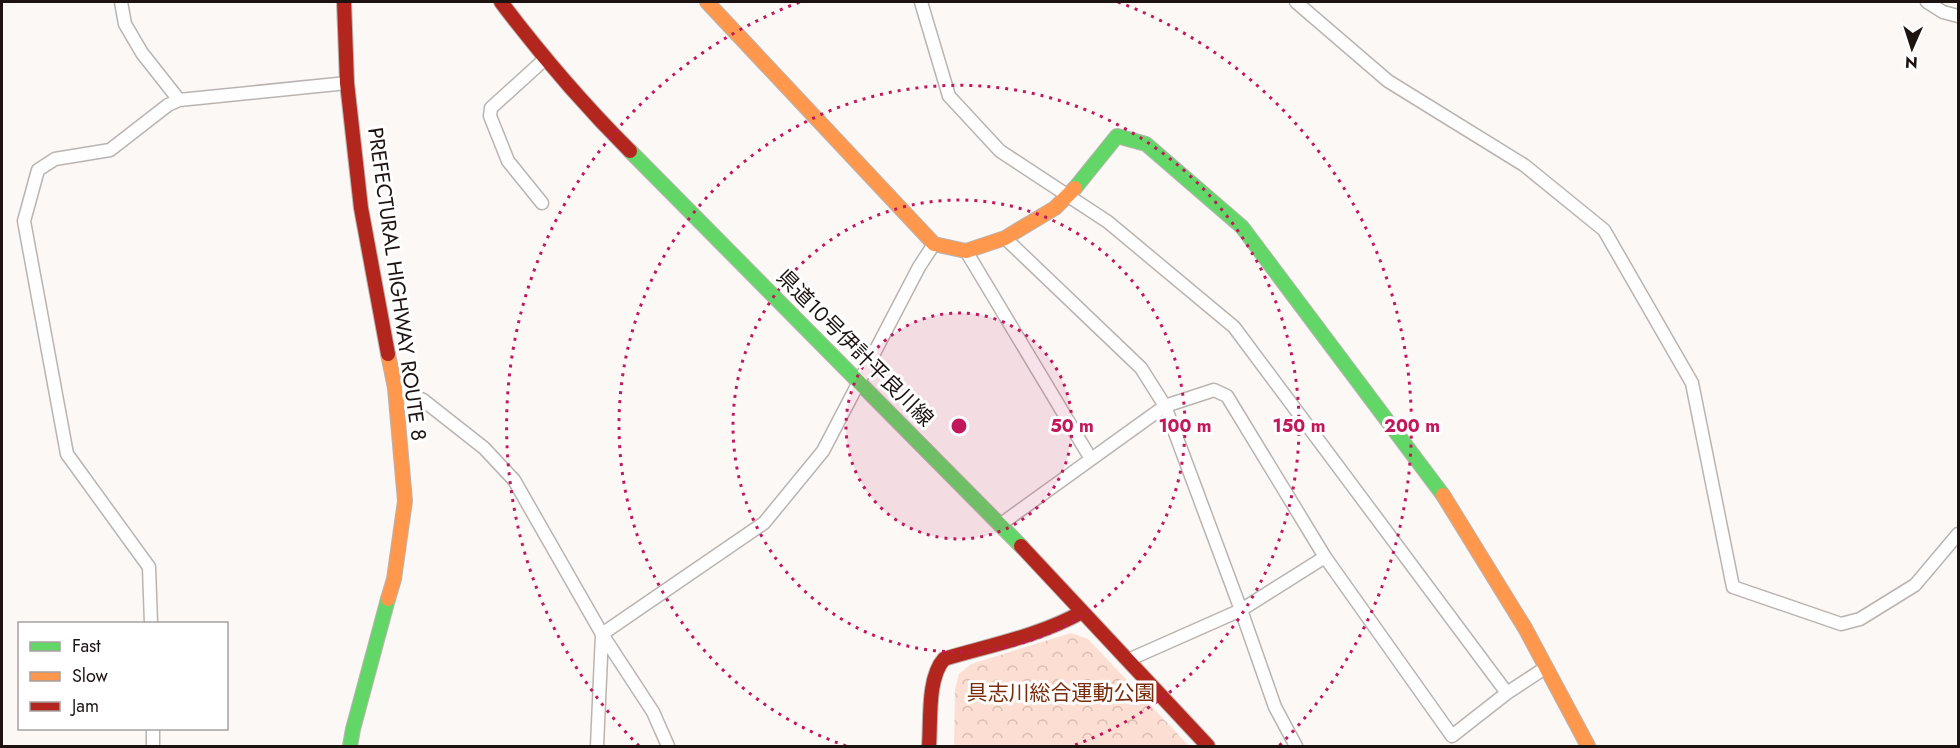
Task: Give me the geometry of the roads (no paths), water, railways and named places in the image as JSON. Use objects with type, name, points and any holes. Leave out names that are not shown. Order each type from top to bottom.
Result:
[{"type":"main road","name":"PREFECTURAL HIGHWAY ROUTE 8","points":[[344,2],[347,83],[361,208],[395,388],[405,501],[394,579],[350,747]]},
{"type":"main road","name":"県道10号伊計平良川線","points":[[501,2],[588,109],[1001,524],[1208,747]]},
{"type":"main road","points":[[707,2],[934,244],[966,251],[1005,238],[1055,208],[1069,196],[1117,136],[1146,144],[1242,226],[1439,489],[1525,628],[1588,747]]},
{"type":"main road","points":[[929,747],[933,685],[937,667],[944,659],[1049,628],[1068,621],[1082,612]]},
{"type":"street","points":[[120,2],[125,24],[142,53],[179,100]]},
{"type":"street","points":[[921,2],[949,96],[1000,151],[1108,222],[1234,327],[1507,693]]},
{"type":"street","points":[[1296,2],[1388,81],[1524,165],[1604,230],[1692,384],[1733,587],[1841,624],[1860,619],[1915,585],[1959,534]]},
{"type":"street","points":[[1927,2],[1943,12],[1959,16]]},
{"type":"street","points":[[542,203],[508,161],[490,116],[491,108],[546,58]]},
{"type":"street","points":[[150,622],[149,567],[68,454],[24,221],[38,171],[55,159],[110,150],[168,105],[179,100],[347,83]]},
{"type":"street","points":[[1005,238],[1141,368],[1165,406],[1275,708],[1296,747]]},
{"type":"street","points":[[602,634],[764,523],[823,451],[919,267],[934,244]]},
{"type":"street","points":[[966,251],[1091,459]]},
{"type":"street","points":[[395,388],[423,400],[484,448],[514,480],[602,634],[653,712],[668,747]]},
{"type":"street","points":[[1001,524],[1165,406],[1214,390],[1227,396],[1325,557],[1452,736],[1507,693],[1545,668]]},
{"type":"street","points":[[1128,660],[1241,610],[1325,557]]},
{"type":"street","points":[[597,747],[602,634]]},
{"type":"street","points":[[153,730],[153,747]]},
{"type":"park label","name":"具志川総合運動公園","points":[[1061,693]]}]
